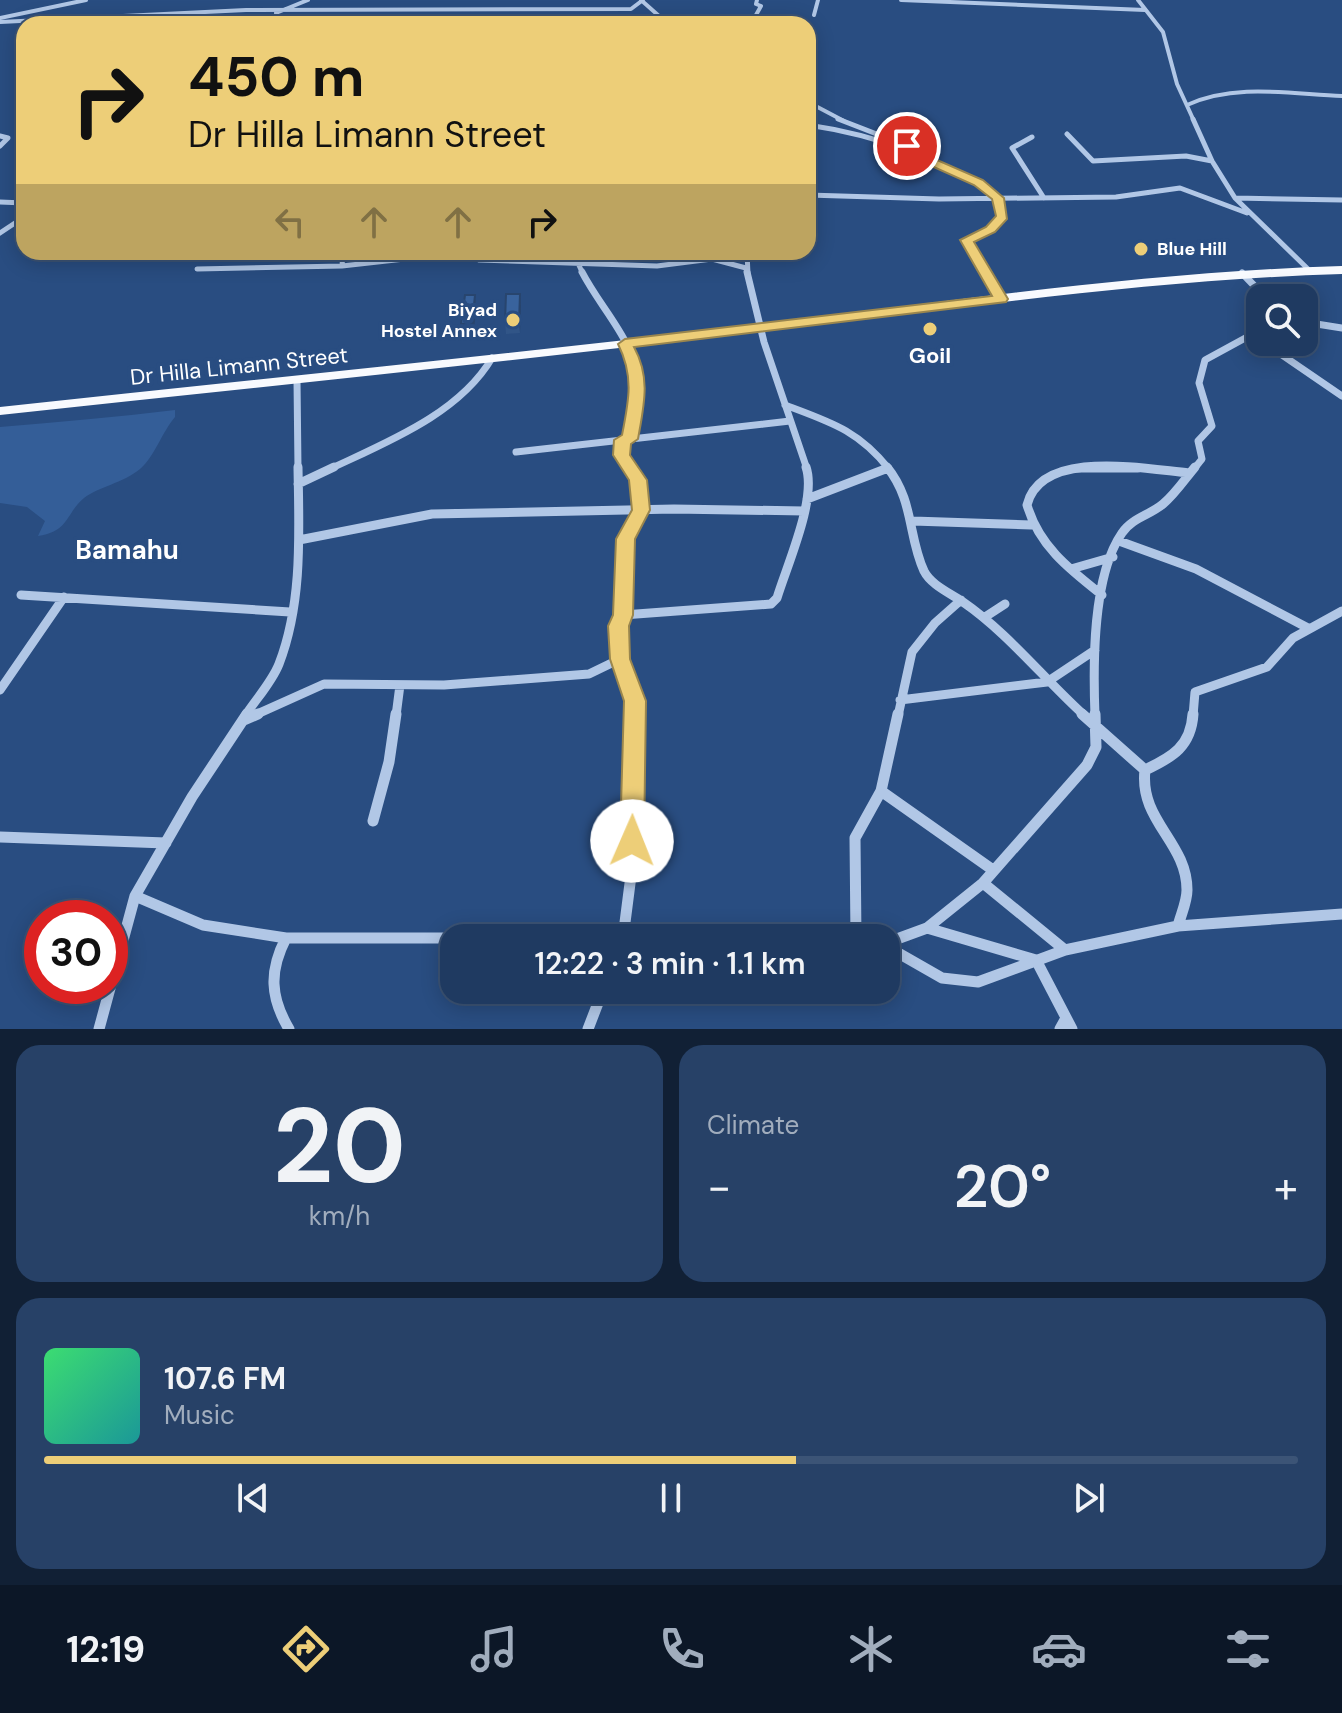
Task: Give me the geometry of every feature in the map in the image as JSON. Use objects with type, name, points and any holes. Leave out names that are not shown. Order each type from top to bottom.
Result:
[{"type":"highway","name":"Dr Hilla Limann Street","points":[[0,411],[625,344],[1242,273],[1342,270]]},
{"type":"street","points":[[17,16],[86,0]]},
{"type":"street","points":[[275,16],[308,0]]},
{"type":"street","points":[[755,16],[761,6],[756,4],[757,0]]},
{"type":"street","points":[[814,15],[818,0]]},
{"type":"street","points":[[901,0],[1145,10]]},
{"type":"street","points":[[990,0],[1001,4]]},
{"type":"street","points":[[1138,0],[1163,32],[1170,67],[1212,161],[1235,198],[1309,270]]},
{"type":"street","points":[[631,9],[642,1],[657,16]]},
{"type":"street","points":[[114,16],[284,10],[648,9]]},
{"type":"street","points":[[1187,105],[1198,98],[1219,95],[1342,96]]},
{"type":"street","points":[[816,107],[835,118],[931,155],[931,162]]},
{"type":"street","points":[[816,126],[850,132],[931,162],[978,182],[998,198],[1002,217],[990,229],[966,240],[1001,299]]},
{"type":"street","points":[[1067,134],[1093,161],[1186,156],[1212,161]]},
{"type":"street","points":[[0,136],[8,138],[0,146]]},
{"type":"street","points":[[1032,137],[1012,148],[1044,198]]},
{"type":"street","points":[[816,195],[1116,197],[1180,188],[1247,213]]},
{"type":"street","points":[[1235,198],[1342,200]]},
{"type":"street","points":[[342,260],[342,266]]},
{"type":"street","points":[[197,269],[342,266],[397,260]]},
{"type":"street","points":[[479,260],[658,266],[696,260]]},
{"type":"street","points":[[731,260],[746,268]]},
{"type":"street","points":[[623,615],[771,604],[777,598],[804,511],[809,476],[761,327],[746,260]]},
{"type":"street","points":[[577,261],[587,287],[605,305],[636,365],[639,390],[623,460],[640,487],[641,510],[626,539],[623,615],[619,626],[620,659],[635,701],[633,860],[625,924]]},
{"type":"street","points":[[1242,273],[1253,284]]},
{"type":"street","points":[[1318,324],[1342,328]]},
{"type":"street","points":[[900,939],[927,928],[983,883],[1087,765],[1096,747],[1095,650],[1102,595],[1119,541],[1138,518],[1163,504],[1202,459],[1198,441],[1212,426],[1199,383],[1201,369],[1205,360],[1246,343]]},
{"type":"street","points":[[1286,356],[1342,396]]},
{"type":"street","points":[[298,484],[418,424],[483,378],[492,358]]},
{"type":"street","points":[[99,1029],[135,896],[278,666],[290,612],[299,540],[297,380]]},
{"type":"street","points":[[785,405],[844,427],[870,445],[896,478],[913,521],[924,570],[931,580],[985,617],[1047,682],[1145,770]]},
{"type":"street","points":[[516,452],[790,421]]},
{"type":"street","points":[[807,499],[888,468]]},
{"type":"street","points":[[1102,595],[1053,555],[1031,525],[1027,505],[1029,493],[1048,475],[1090,468],[1189,473]]},
{"type":"street","points":[[299,540],[432,514],[804,511]]},
{"type":"street","points":[[913,521],[1031,525]]},
{"type":"street","points":[[1119,541],[1196,569],[1308,628]]},
{"type":"street","points":[[1071,569],[1113,557]]},
{"type":"street","points":[[21,595],[290,612]]},
{"type":"street","points":[[0,690],[64,597]]},
{"type":"street","points":[[856,924],[855,838],[881,791],[912,652],[935,623],[961,600]]},
{"type":"street","points":[[985,617],[1005,604]]},
{"type":"street","points":[[1145,770],[1169,759],[1192,734],[1195,692],[1267,667],[1308,628],[1342,611]]},
{"type":"street","points":[[900,700],[1047,682],[1095,650]]},
{"type":"street","points":[[244,720],[324,684],[400,685],[589,674],[620,659]]},
{"type":"street","points":[[373,821],[389,762],[400,685]]},
{"type":"street","points":[[1145,770],[1141,786],[1144,805],[1174,843],[1182,862],[1187,890],[1178,926]]},
{"type":"street","points":[[881,791],[993,870]]},
{"type":"street","points":[[0,837],[166,843]]},
{"type":"street","points":[[983,883],[1065,950]]},
{"type":"street","points":[[135,896],[201,924],[286,938],[342,943],[440,938]]},
{"type":"street","points":[[900,952],[942,978],[978,982],[1065,950],[1178,926],[1342,914]]},
{"type":"street","points":[[927,928],[1036,960],[1066,1025]]},
{"type":"street","points":[[286,938],[273,961],[272,988],[287,1028]]},
{"type":"street","points":[[588,1029],[598,1004]]},
{"type":"shaded area","points":[[175,410],[175,417],[140,469],[84,498],[56,530],[38,536],[45,521],[27,507],[0,503],[0,427]]},
{"type":"building","points":[[506,294],[520,294],[519,322],[505,322]]},
{"type":"building","points":[[465,295],[475,295],[472,323],[461,324]]},
{"type":"place","name":"Blue Hill","points":[[1141,249]]},
{"type":"place","name":"Biyad Hostel Annex","points":[[513,320]]},
{"type":"place","name":"Goil","points":[[930,329]]},
{"type":"district","name":"Bamahu","points":[[127,550]]},
{"type":"route","points":[[632,841],[635,701],[620,659],[619,626],[623,615],[626,539],[633,520],[641,510],[638,480],[622,455],[623,440],[630,439],[639,390],[636,365],[625,344],[1001,299],[966,240],[990,229],[1002,217],[998,198],[978,182],[931,162],[931,155],[907,146]]}]
